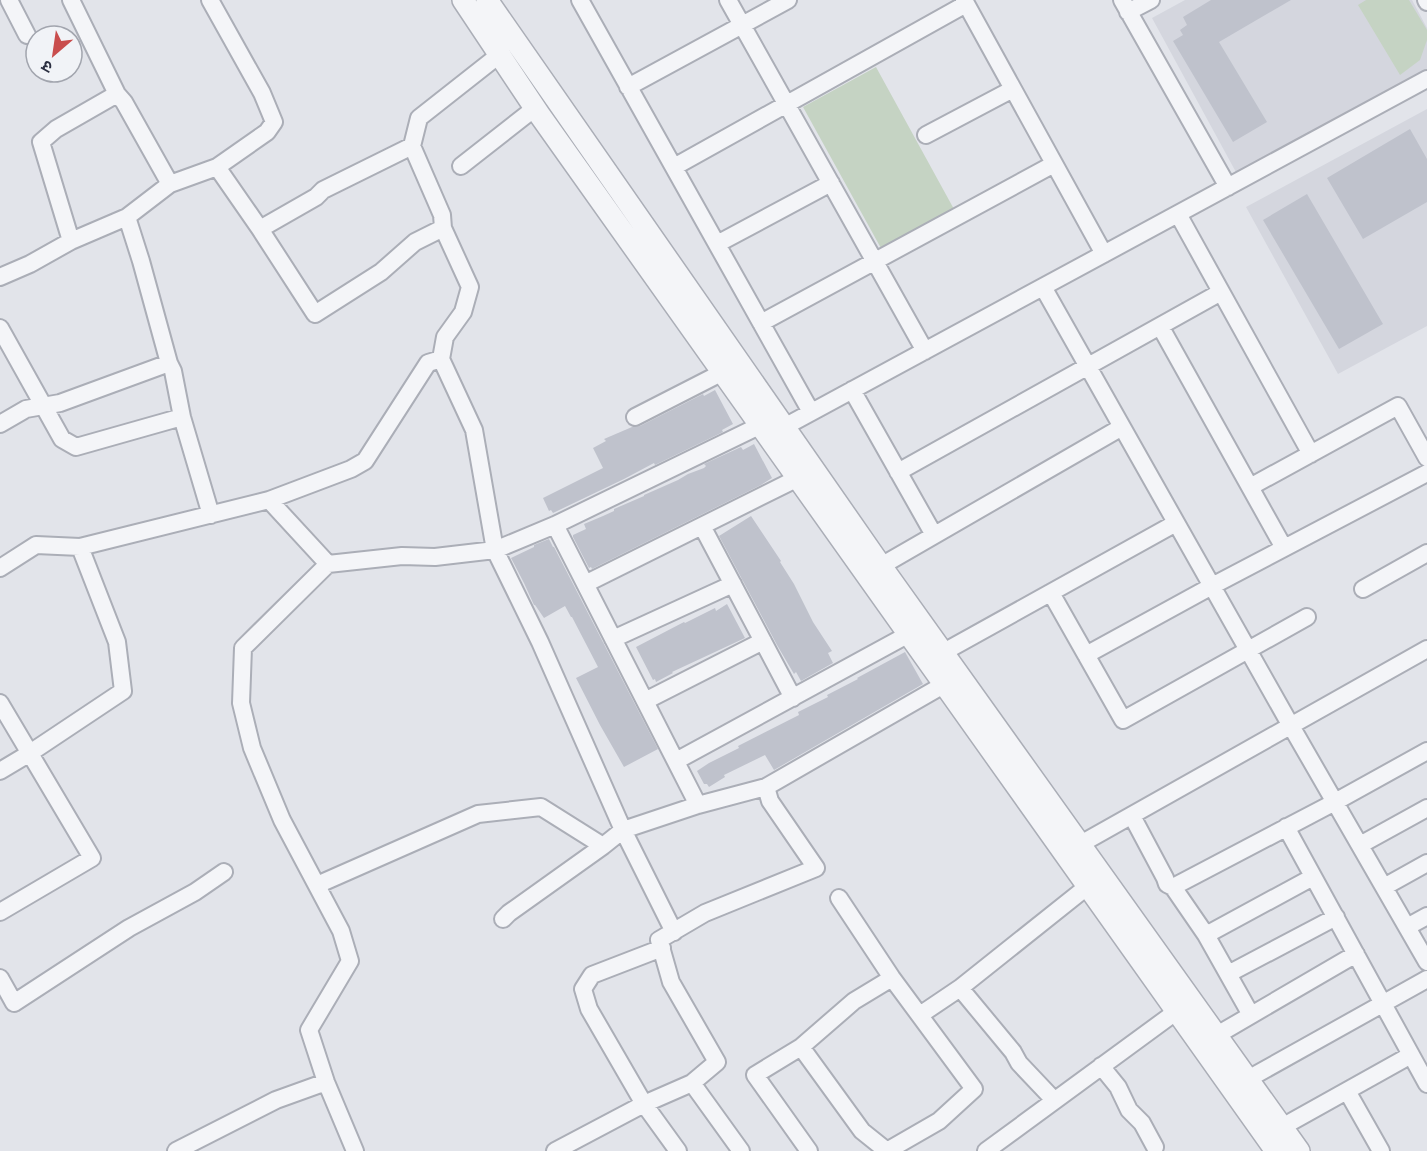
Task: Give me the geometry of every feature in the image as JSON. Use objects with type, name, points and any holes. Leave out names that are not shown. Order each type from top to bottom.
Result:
[{"type":"street","points":[[9,0],[24,29]]},
{"type":"street","points":[[71,0],[117,94],[124,102],[170,184]]},
{"type":"street","points":[[0,277],[30,264],[71,241],[127,217],[170,184],[217,167],[267,132],[274,122],[262,93],[210,0]]},
{"type":"street","points":[[463,0],[535,108],[723,372],[881,566],[935,657],[1073,849],[1088,886],[1276,1151]]},
{"type":"street","points":[[487,0],[771,429],[798,478],[909,634],[935,657],[945,684],[1216,1035],[1299,1151]]},
{"type":"street","points":[[579,0],[811,412]]},
{"type":"street","points":[[728,0],[925,351]]},
{"type":"street","points":[[628,87],[788,0]]},
{"type":"street","points":[[1151,0],[1125,6],[1228,187]]},
{"type":"street","points":[[674,167],[965,2],[1104,254]]},
{"type":"street","points":[[500,55],[419,118],[412,146],[442,215],[443,228],[470,287],[462,312],[445,337],[441,359],[474,430],[495,550],[540,642],[623,830],[674,932]]},
{"type":"street","points":[[355,1151],[326,1082],[309,1030],[350,961],[341,931],[282,819],[252,748],[241,703],[243,648],[328,564],[402,556],[435,557],[495,550],[555,525],[811,412],[1427,80]]},
{"type":"street","points":[[926,135],[1012,88]]},
{"type":"street","points":[[71,241],[41,142],[56,129],[117,94]]},
{"type":"street","points":[[461,166],[535,108]]},
{"type":"street","points":[[260,229],[323,190],[412,146]]},
{"type":"street","points":[[761,323],[1054,164]]},
{"type":"street","points":[[217,167],[315,314],[381,272],[415,242],[443,228]]},
{"type":"street","points":[[717,244],[831,183]]},
{"type":"street","points":[[1178,214],[1311,454]]},
{"type":"street","points":[[127,217],[173,371],[182,417],[211,515]]},
{"type":"street","points":[[1043,287],[1427,962]]},
{"type":"street","points":[[898,472],[1221,292]]},
{"type":"street","points":[[1160,326],[1284,548]]},
{"type":"street","points":[[0,328],[6,351],[43,405],[62,439],[76,447],[182,417]]},
{"type":"street","points":[[0,568],[36,545],[80,547],[270,500],[351,470],[365,461],[428,363],[441,359]]},
{"type":"street","points":[[0,424],[26,409],[60,403],[169,363]]},
{"type":"street","points":[[635,417],[723,372]]},
{"type":"street","points":[[852,390],[934,535]]},
{"type":"street","points":[[1250,487],[1398,406],[1427,458]]},
{"type":"street","points":[[881,566],[1122,427]]},
{"type":"street","points":[[1086,655],[1427,473]]},
{"type":"street","points":[[585,584],[798,478]]},
{"type":"street","points":[[270,500],[328,564]]},
{"type":"street","points":[[935,657],[1176,523]]},
{"type":"street","points":[[555,525],[698,805]]},
{"type":"street","points":[[702,526],[793,698]]},
{"type":"street","points":[[0,771],[123,690],[117,642],[80,547]]},
{"type":"street","points":[[1363,589],[1427,553]]},
{"type":"street","points":[[613,639],[733,584]]},
{"type":"street","points":[[1051,592],[1123,720],[1307,617]]},
{"type":"street","points":[[676,761],[909,634]]},
{"type":"street","points":[[645,701],[763,641]]},
{"type":"street","points":[[1073,849],[1427,649]]},
{"type":"street","points":[[503,919],[623,830],[698,805],[766,787],[945,684]]},
{"type":"street","points":[[0,703],[92,858],[0,912]]},
{"type":"street","points":[[1173,887],[1427,751]]},
{"type":"street","points":[[564,1149],[644,1104],[692,1083],[717,1062],[671,982],[660,940],[705,913],[816,868],[770,801],[766,787]]},
{"type":"street","points":[[317,885],[478,814],[541,807],[603,846]]},
{"type":"street","points":[[1360,845],[1427,808]]},
{"type":"street","points":[[1132,816],[1167,884],[1173,887],[1206,935],[1251,1015]]},
{"type":"street","points":[[1286,827],[1427,1084]]},
{"type":"street","points":[[1384,887],[1427,863]]},
{"type":"street","points":[[0,978],[14,1003],[129,928],[195,892],[224,872]]},
{"type":"street","points":[[1206,935],[1314,877]]},
{"type":"street","points":[[920,1015],[960,988],[1088,886]]},
{"type":"street","points":[[801,1047],[862,1131],[887,1151],[939,1121],[974,1089],[891,978],[839,898]]},
{"type":"street","points":[[1407,927],[1427,916]]},
{"type":"street","points":[[1228,974],[1336,917]]},
{"type":"street","points":[[662,948],[592,975],[584,989],[589,1009],[644,1104],[678,1151]]},
{"type":"street","points":[[1216,1035],[1356,954]]},
{"type":"street","points":[[809,1151],[755,1076],[801,1047],[854,1001],[891,978]]},
{"type":"street","points":[[1248,1079],[1427,979]]},
{"type":"street","points":[[960,988],[1013,1052],[1019,1063],[1054,1100]]},
{"type":"street","points":[[986,1151],[1177,1011]]},
{"type":"street","points":[[1282,1127],[1411,1055]]},
{"type":"street","points":[[1101,1066],[1118,1087],[1129,1110],[1142,1123],[1155,1147]]},
{"type":"street","points":[[176,1151],[276,1100],[326,1082]]},
{"type":"street","points":[[692,1083],[741,1151]]},
{"type":"street","points":[[1347,1091],[1381,1151]]},
{"type":"shaded area","points":[[1185,0],[1412,0],[1427,28],[1427,85],[1243,185],[1152,18]]},
{"type":"shaded area","points":[[1427,109],[1427,326],[1338,374],[1246,207]]},
{"type":"green space","points":[[1366,0],[1409,0],[1427,30],[1427,40],[1420,60],[1400,75],[1358,5]]},
{"type":"green space","points":[[876,67],[955,211],[882,250],[803,107]]},
{"type":"building","points":[[1211,0],[1291,0],[1219,42],[1267,122],[1233,142],[1173,41],[1183,35],[1180,30],[1187,25],[1183,17]]},
{"type":"building","points":[[1410,129],[1427,159],[1427,202],[1363,239],[1327,178]]},
{"type":"building","points":[[1307,194],[1383,324],[1339,349],[1263,220]]},
{"type":"building","points":[[715,390],[733,424],[722,430],[723,432],[553,513],[549,511],[543,498],[603,468],[593,448],[606,441],[604,439],[640,426]]},
{"type":"building","points":[[754,444],[772,478],[592,569],[589,568],[573,537],[586,529],[584,524],[704,468],[706,466],[704,464],[741,447],[743,450]]},
{"type":"building","points":[[751,516],[781,561],[813,622],[832,651],[828,653],[833,663],[801,681],[796,672],[794,674],[777,645],[719,536]]},
{"type":"building","points":[[549,539],[658,749],[624,767],[576,678],[598,667],[572,617],[565,606],[544,618],[534,605],[511,558]]},
{"type":"building","points":[[727,604],[745,638],[672,672],[656,682],[655,679],[653,680],[636,647],[684,622],[715,608],[716,611]]},
{"type":"building","points":[[905,652],[923,684],[774,770],[765,755],[724,775],[725,777],[709,787],[704,784],[697,771],[709,763],[799,715],[798,712]]}]
